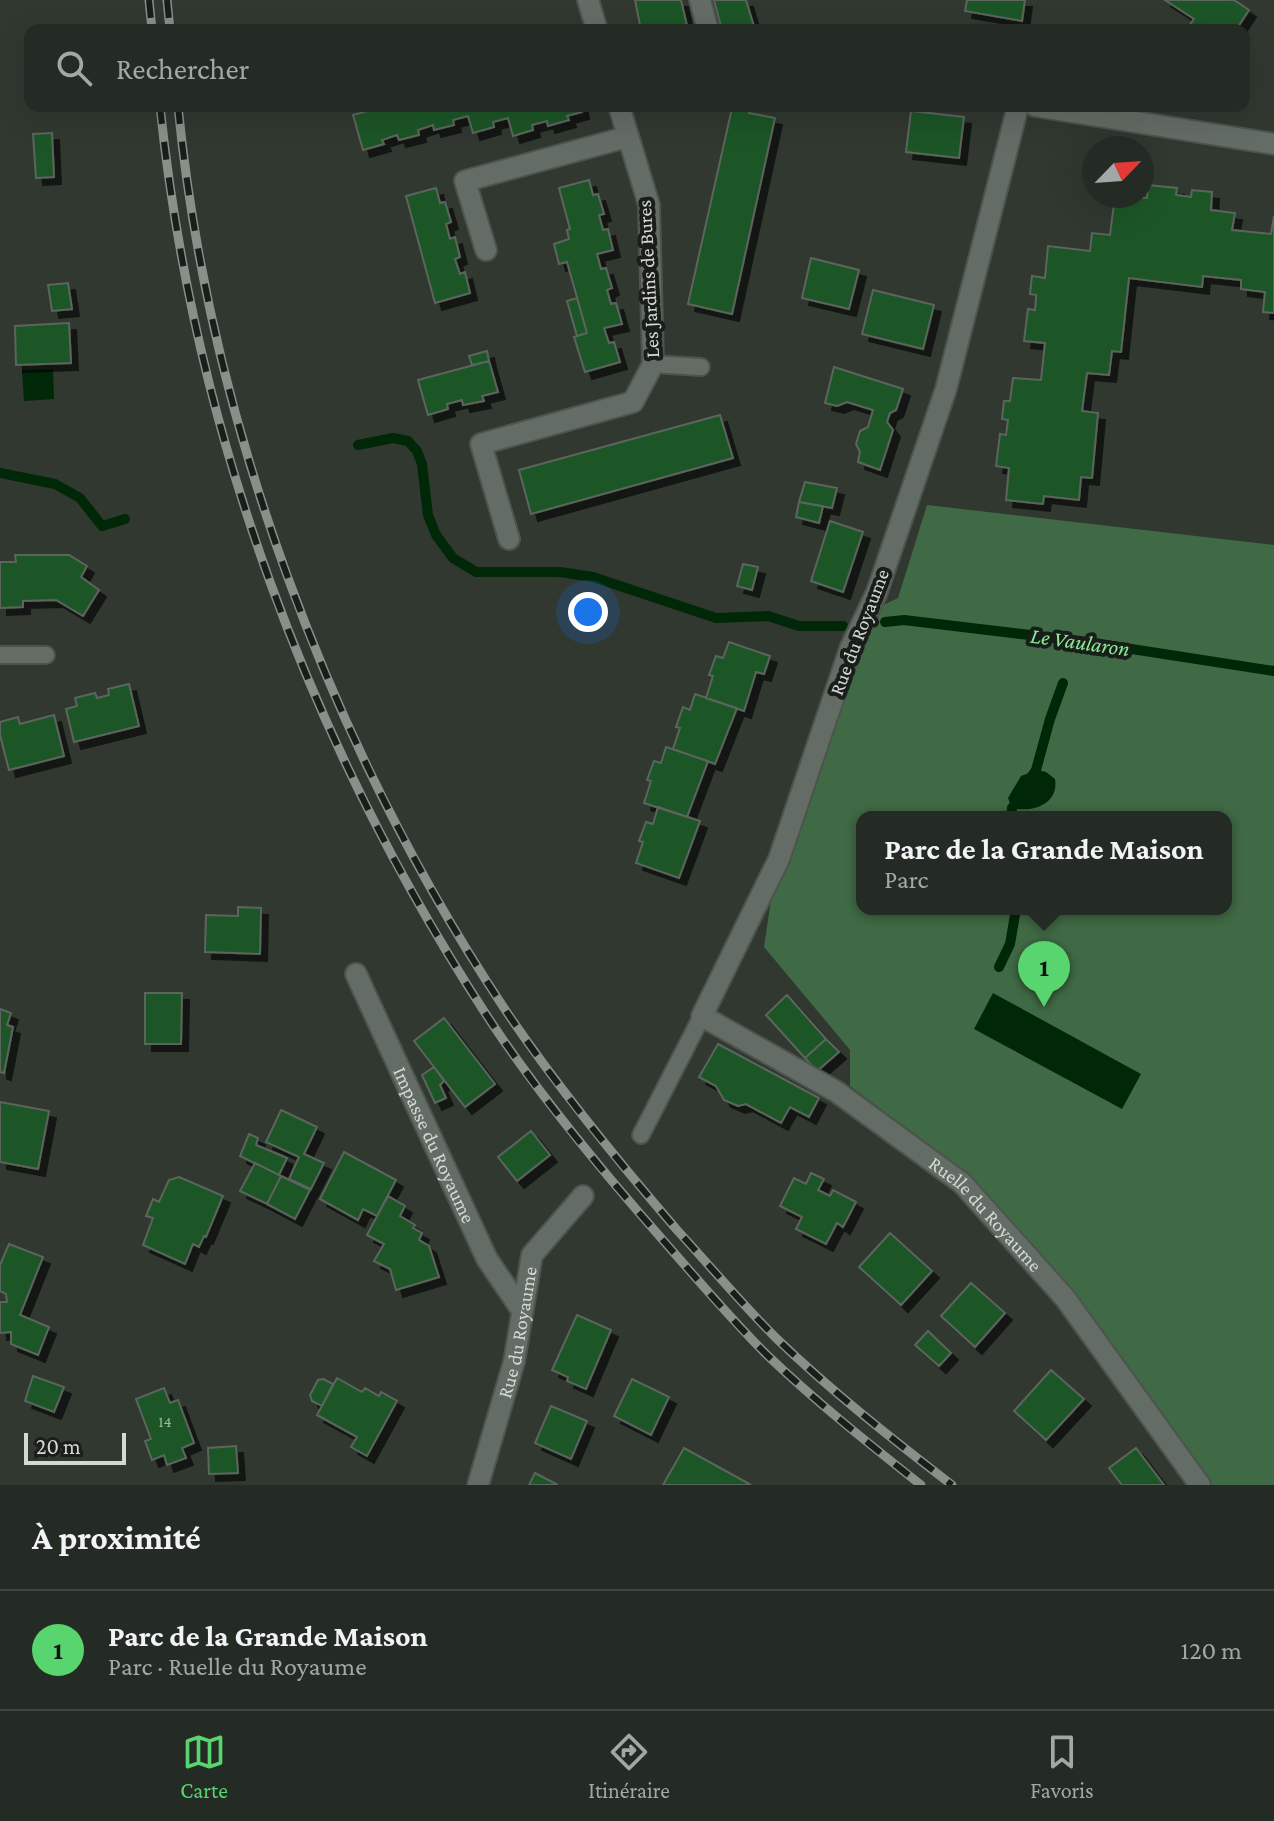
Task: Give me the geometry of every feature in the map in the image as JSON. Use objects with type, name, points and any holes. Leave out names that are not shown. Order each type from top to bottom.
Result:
[{"type":"street","points":[[588,0],[595,24]]},
{"type":"street","points":[[700,0],[706,24]]},
{"type":"street","name":"Les Jardins de Bures","points":[[509,539],[481,444],[633,402],[653,364],[649,205],[627,137],[624,112]]},
{"type":"street","name":"Rue du Royaume","points":[[702,1016],[779,859],[850,649],[877,592],[946,389],[1016,112]]},
{"type":"street","points":[[1073,112],[1274,144]]},
{"type":"street","points":[[486,250],[465,181],[627,137]]},
{"type":"street","name":"Impasse du Royaume","points":[[356,974],[487,1259],[521,1309]]},
{"type":"street","name":"Ruelle du Royaume","points":[[702,1016],[837,1092],[962,1183],[1065,1298],[1200,1485]]},
{"type":"street","name":"Rue du Royaume","points":[[478,1485],[514,1362],[532,1255],[583,1196]]},
{"type":"lane","points":[[653,364],[701,367]]},
{"type":"lane","points":[[0,655],[46,655]]},
{"type":"lane","name":"Rue du Royaume","points":[[641,1135],[702,1016]]},
{"type":"shaded area","points":[[53,369],[54,399],[24,401],[22,370]]},
{"type":"shaded area","points":[[927,505],[1274,545],[1274,1485],[1205,1485],[1036,1249],[973,1178],[850,1086],[850,1050],[764,947],[771,900],[875,609],[898,598]]},
{"type":"shaded area","points":[[1037,770],[1055,779],[1053,795],[1036,808],[1012,808],[1008,798],[1021,776]]},
{"type":"shaded area","points":[[993,993],[1141,1074],[1122,1109],[974,1029]]},
{"type":"building","points":[[635,0],[681,0],[687,24],[640,24]]},
{"type":"building","points":[[714,0],[746,0],[753,24],[720,24]]},
{"type":"building","points":[[967,0],[1025,0],[1022,21],[965,11]]},
{"type":"building","points":[[1165,0],[1234,0],[1249,10],[1240,24],[1190,24],[1194,19]]},
{"type":"building","points":[[364,112],[582,112],[567,116],[569,120],[548,126],[547,121],[532,125],[533,130],[513,136],[508,118],[493,122],[494,127],[473,133],[468,116],[453,120],[454,125],[434,130],[433,125],[418,130],[419,135],[399,140],[397,135],[382,140],[384,144],[363,150],[353,115]]},
{"type":"building","points":[[731,112],[749,112],[775,118],[732,314],[688,304]]},
{"type":"building","points":[[911,112],[964,117],[959,158],[906,152]]},
{"type":"building","points":[[52,133],[54,177],[36,178],[33,134]]},
{"type":"building","points":[[589,180],[593,195],[598,194],[604,214],[599,215],[603,230],[608,229],[613,250],[597,254],[601,269],[606,268],[612,288],[607,290],[611,304],[616,303],[622,324],[604,328],[609,343],[614,342],[620,362],[585,372],[574,337],[587,333],[567,262],[559,264],[554,244],[569,239],[567,230],[570,229],[559,188]]},
{"type":"building","points":[[1154,186],[1177,188],[1176,195],[1191,197],[1192,190],[1212,192],[1211,210],[1235,213],[1232,230],[1271,234],[1274,216],[1274,313],[1263,312],[1265,292],[1241,289],[1241,280],[1203,276],[1202,287],[1129,278],[1121,352],[1112,351],[1109,375],[1087,373],[1082,411],[1098,413],[1092,478],[1081,477],[1079,500],[1044,496],[1043,504],[1006,500],[1009,468],[996,466],[1000,434],[1006,435],[1008,420],[1002,419],[1004,401],[1010,401],[1013,378],[1041,380],[1045,343],[1024,341],[1028,309],[1035,310],[1036,295],[1030,294],[1032,276],[1045,278],[1048,246],[1090,251],[1092,233],[1110,235],[1113,208],[1154,208]]},
{"type":"building","points":[[436,188],[440,203],[445,202],[451,222],[446,224],[450,239],[455,237],[460,257],[455,259],[460,274],[465,272],[470,293],[435,303],[406,196]]},
{"type":"building","points":[[811,258],[859,270],[849,309],[802,298]]},
{"type":"building","points":[[68,283],[72,309],[52,311],[48,285]]},
{"type":"building","points":[[873,290],[934,305],[923,349],[862,334]]},
{"type":"building","points":[[577,298],[587,333],[577,336],[567,301]]},
{"type":"building","points":[[69,323],[71,363],[16,365],[15,326]]},
{"type":"building","points":[[487,351],[489,361],[472,365],[469,356]]},
{"type":"building","points":[[489,361],[498,392],[482,396],[484,401],[463,405],[462,400],[447,404],[448,409],[428,415],[418,380]]},
{"type":"building","points":[[834,367],[903,389],[896,410],[890,413],[887,422],[893,430],[880,470],[858,462],[860,452],[856,444],[860,431],[868,427],[873,410],[847,402],[837,406],[825,403]]},
{"type":"building","points":[[720,415],[733,458],[531,514],[519,470]]},
{"type":"building","points":[[805,482],[837,488],[832,508],[799,502]]},
{"type":"building","points":[[799,502],[823,506],[819,523],[796,517]]},
{"type":"building","points":[[830,521],[863,532],[843,592],[811,581]]},
{"type":"building","points":[[15,555],[69,555],[87,566],[81,577],[99,590],[83,616],[56,600],[23,601],[23,607],[0,608],[0,562],[16,562]]},
{"type":"building","points":[[743,564],[758,567],[752,590],[737,586]]},
{"type":"building","points":[[729,642],[770,656],[764,674],[756,672],[744,711],[706,698],[713,676],[709,675],[716,656],[723,658]]},
{"type":"building","points":[[129,684],[139,726],[74,742],[66,709],[77,706],[75,698],[95,693],[97,698],[109,695],[108,689]]},
{"type":"building","points":[[695,694],[737,708],[715,764],[673,749],[683,707],[690,710]]},
{"type":"building","points":[[54,715],[64,756],[9,770],[0,722],[18,717],[20,724]]},
{"type":"building","points":[[666,747],[708,761],[687,817],[644,803],[651,781],[647,780],[654,761],[661,763]]},
{"type":"building","points":[[658,807],[700,821],[679,878],[636,863],[646,822],[653,824]]},
{"type":"building","points":[[238,907],[261,908],[260,954],[205,952],[206,915],[238,916]]},
{"type":"building","points":[[145,993],[182,993],[181,1044],[145,1044]]},
{"type":"building","points":[[787,995],[826,1039],[805,1058],[766,1015]]},
{"type":"building","points":[[0,1009],[11,1013],[7,1025],[13,1027],[4,1073],[0,1072]]},
{"type":"building","points":[[444,1018],[495,1084],[465,1107],[414,1041]]},
{"type":"building","points":[[826,1039],[839,1052],[817,1071],[805,1058]]},
{"type":"building","points":[[718,1044],[819,1098],[809,1117],[790,1107],[781,1123],[746,1104],[738,1106],[724,1100],[716,1086],[699,1077]]},
{"type":"building","points":[[434,1067],[444,1081],[440,1085],[446,1098],[435,1103],[422,1075]]},
{"type":"building","points":[[0,1102],[49,1111],[38,1169],[0,1162]]},
{"type":"building","points":[[281,1110],[317,1127],[304,1154],[324,1163],[311,1189],[289,1179],[299,1157],[266,1142]]},
{"type":"building","points":[[531,1131],[550,1155],[517,1181],[498,1157]]},
{"type":"building","points":[[249,1134],[258,1138],[256,1145],[287,1158],[279,1175],[240,1156]]},
{"type":"building","points":[[344,1152],[396,1180],[377,1216],[363,1209],[358,1220],[320,1199]]},
{"type":"building","points":[[255,1163],[281,1176],[267,1204],[240,1191]]},
{"type":"building","points":[[811,1173],[824,1179],[818,1190],[830,1196],[833,1190],[856,1202],[843,1227],[837,1223],[826,1244],[796,1229],[802,1217],[780,1206],[794,1178],[806,1184]]},
{"type":"building","points":[[281,1176],[310,1190],[295,1219],[267,1204]]},
{"type":"building","points":[[179,1177],[223,1196],[206,1237],[199,1247],[193,1244],[185,1264],[143,1245],[153,1218],[146,1216],[153,1199],[159,1202],[169,1180]]},
{"type":"building","points":[[388,1196],[405,1206],[400,1216],[422,1233],[419,1240],[429,1246],[439,1277],[396,1290],[390,1269],[374,1261],[384,1244],[367,1235]]},
{"type":"building","points":[[890,1233],[932,1271],[901,1305],[859,1267]]},
{"type":"building","points":[[9,1244],[43,1257],[20,1315],[49,1327],[38,1355],[11,1344],[11,1332],[0,1333],[0,1302],[7,1302],[6,1294],[0,1291],[0,1265]]},
{"type":"building","points":[[971,1283],[1005,1313],[975,1347],[941,1316]]},
{"type":"building","points":[[577,1315],[611,1330],[586,1389],[552,1370]]},
{"type":"building","points":[[928,1331],[951,1353],[939,1366],[915,1345]]},
{"type":"building","points":[[1051,1370],[1084,1399],[1046,1440],[1014,1411]]},
{"type":"building","points":[[33,1376],[64,1387],[54,1412],[25,1401]]},
{"type":"building","points":[[337,1378],[362,1392],[365,1388],[379,1396],[381,1392],[397,1401],[367,1456],[351,1447],[357,1437],[317,1415]]},
{"type":"building","points":[[632,1379],[669,1397],[651,1435],[614,1416]]},
{"type":"building","points":[[318,1380],[333,1384],[322,1406],[312,1401],[310,1395]]},
{"type":"building","points":[[164,1388],[170,1403],[178,1400],[194,1443],[182,1448],[186,1458],[167,1465],[164,1455],[152,1460],[145,1441],[151,1439],[136,1399]]},
{"type":"building","points":[[551,1406],[587,1421],[571,1459],[535,1443]]},
{"type":"building","points":[[236,1446],[238,1473],[209,1474],[208,1448]]},
{"type":"building","points":[[684,1448],[751,1485],[663,1485]]},
{"type":"building","points":[[1136,1448],[1164,1485],[1122,1485],[1109,1468]]},
{"type":"building","points":[[535,1473],[558,1485],[529,1485]]},
{"type":"waterway","name":"Le Vaularon","points":[[358,445],[393,438],[408,441],[417,451],[422,464],[428,515],[436,535],[453,558],[476,572],[560,572],[593,577],[716,618],[768,616],[799,626],[843,626]]},
{"type":"waterway","name":"Le Vaularon","points":[[0,473],[55,484],[80,498],[102,526],[125,519]]},
{"type":"waterway","name":"Le Vaularon","points":[[885,622],[904,620],[1080,641],[1274,671]]},
{"type":"waterway","points":[[1030,779],[1036,770],[1063,683]]},
{"type":"waterway","points":[[1012,811],[1020,796]]},
{"type":"waterway","points":[[999,967],[1010,944],[1015,915]]},
{"type":"railway","points":[[149,0],[151,24]]},
{"type":"railway","points":[[167,0],[169,24]]},
{"type":"railway","points":[[161,112],[177,228],[201,349],[232,467],[271,584],[316,698],[368,809],[426,917],[491,1022],[531,1079],[573,1134],[726,1312],[766,1354],[823,1405],[921,1485]]},
{"type":"railway","points":[[179,112],[194,225],[218,343],[249,461],[288,578],[333,692],[385,803],[443,910],[546,1068],[677,1230],[797,1358],[952,1485]]},
{"type":"place","name":"Parc de la Grande Maison","points":[[1044,1007]]}]
